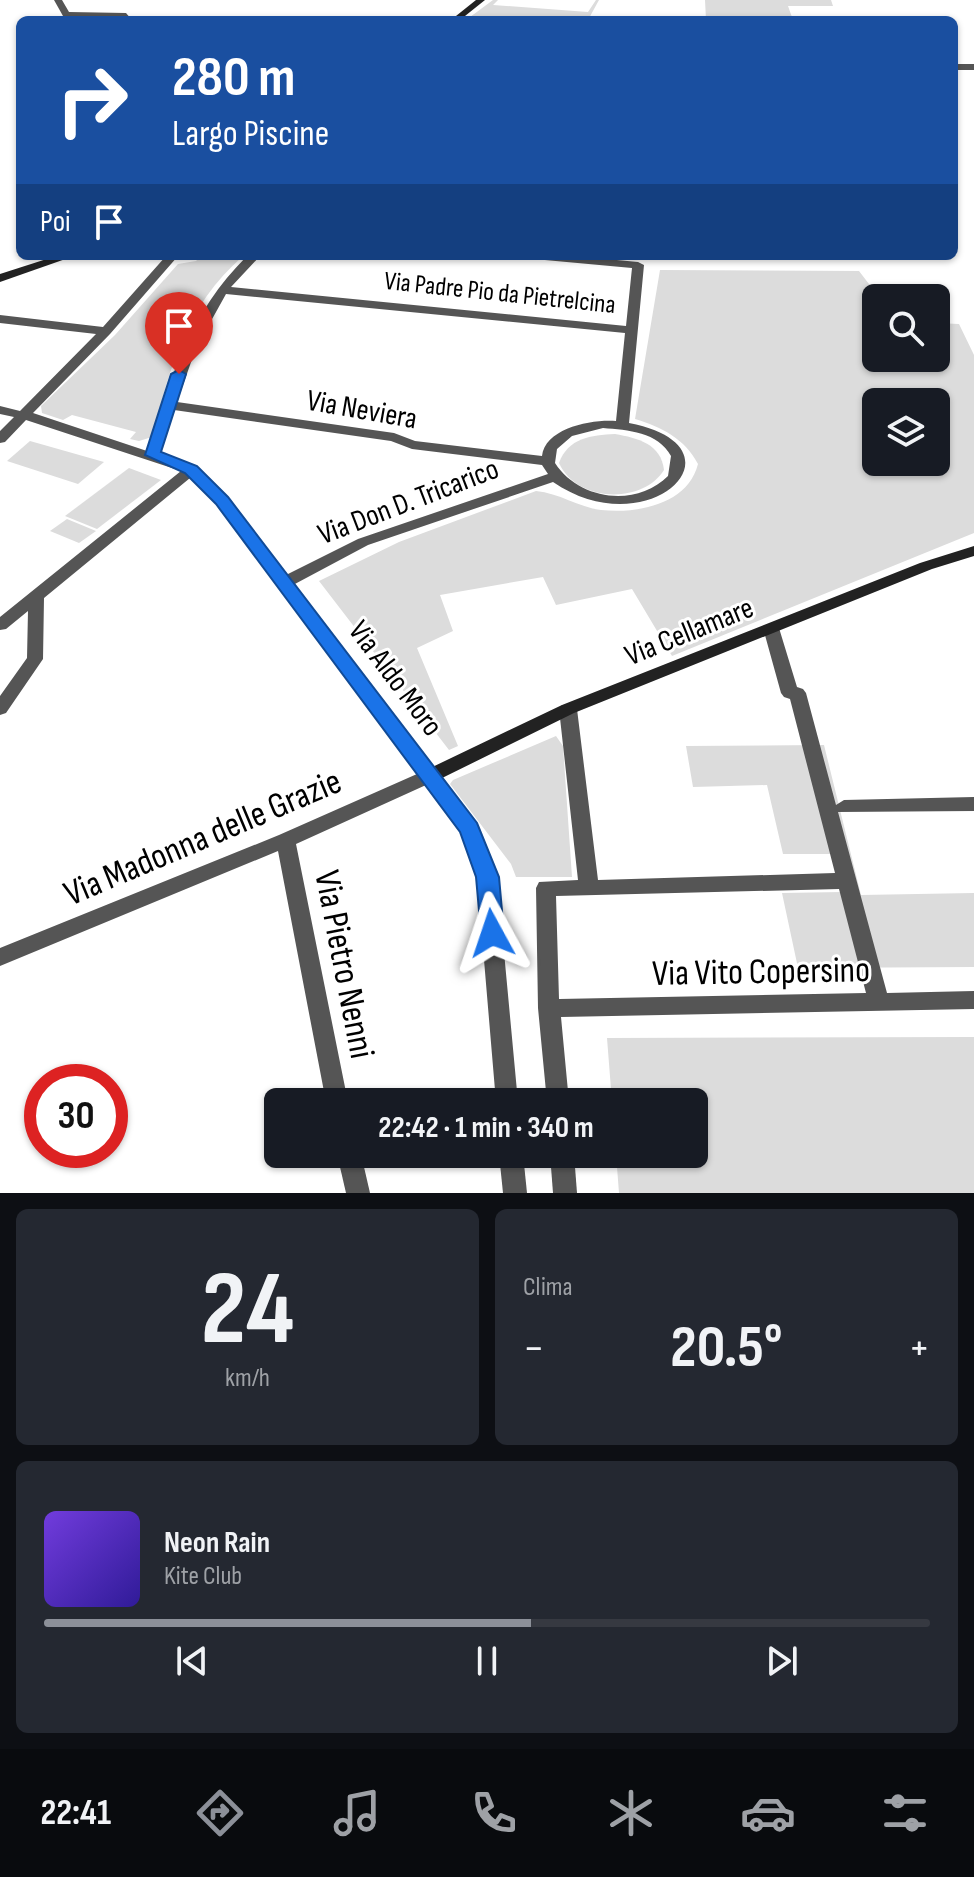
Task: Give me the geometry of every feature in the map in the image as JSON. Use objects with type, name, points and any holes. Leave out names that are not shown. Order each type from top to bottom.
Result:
[{"type":"street","points":[[58,0],[66,14],[96,16]]},
{"type":"street","points":[[460,16],[481,0]]},
{"type":"street","points":[[0,278],[56,260]]},
{"type":"street","points":[[0,439],[106,331],[169,260]]},
{"type":"street","points":[[153,455],[188,344],[221,290],[250,260]]},
{"type":"street","name":"Via Padre Pio da Pietrelcina","points":[[580,260],[638,265],[622,425]]},
{"type":"street","name":"Via Padre Pio da Pietrelcina","points":[[221,290],[631,330]]},
{"type":"street","points":[[0,319],[106,331]]},
{"type":"street","name":"Via Neviera","points":[[169,405],[394,437],[412,445],[546,461]]},
{"type":"street","name":"Via Aldo Moro","points":[[0,410],[47,421],[191,470],[222,501],[430,776],[469,829],[487,877],[506,1088]]},
{"type":"street","points":[[622,425],[661,437],[673,448],[679,461],[677,473],[668,485],[653,494],[609,500],[586,496],[567,488],[553,477],[546,461],[548,450],[568,432],[584,426],[622,425]]},
{"type":"street","points":[[0,625],[191,470]]},
{"type":"street","name":"Via Don D. Tricarico","points":[[284,583],[363,542],[553,477]]},
{"type":"street","name":"Via Cellamare","points":[[430,776],[568,709],[926,566],[974,551]]},
{"type":"street","points":[[0,709],[35,659],[36,594]]},
{"type":"street","points":[[771,628],[790,693],[797,693],[879,1002]]},
{"type":"street","points":[[568,709],[589,888]]},
{"type":"street","name":"Via Madonna delle Grazie","points":[[0,957],[286,840],[430,776]]},
{"type":"street","points":[[844,807],[974,804]]},
{"type":"street","name":"Via Pietro Nenni","points":[[286,840],[334,1088]]},
{"type":"street","points":[[557,1088],[549,1008],[546,888],[838,881]]},
{"type":"street","name":"Via Vito Copersino","points":[[549,1008],[974,1000]]},
{"type":"street","points":[[352,1168],[358,1193]]},
{"type":"street","points":[[512,1168],[515,1193]]},
{"type":"street","points":[[563,1168],[565,1193]]},
{"type":"shaded area","points":[[493,0],[498,0],[493,5],[588,12],[599,0],[590,16],[471,16]]},
{"type":"shaded area","points":[[705,0],[831,0],[833,6],[788,6],[792,16],[706,16]]},
{"type":"shaded area","points":[[239,260],[207,296],[183,339],[152,437],[139,441],[130,439],[136,432],[72,415],[63,420],[42,413],[41,406],[115,335],[178,264]]},
{"type":"shaded area","points":[[660,270],[859,271],[869,284],[862,284],[862,372],[950,372],[950,324],[959,324],[974,355],[974,533],[672,656],[632,589],[556,605],[543,577],[440,595],[453,631],[417,648],[458,746],[449,750],[319,581],[399,542],[536,491],[601,510],[630,510],[660,504],[684,489],[698,464],[672,435],[635,419]]},
{"type":"shaded area","points":[[615,434],[640,440],[658,454],[664,470],[654,481],[641,489],[610,494],[594,492],[567,476],[559,463],[568,448],[589,437]]},
{"type":"shaded area","points":[[30,441],[104,462],[78,484],[7,461]]},
{"type":"shaded area","points":[[129,468],[161,480],[97,529],[65,516]]},
{"type":"shaded area","points":[[67,519],[96,531],[79,543],[50,531]]},
{"type":"shaded area","points":[[556,736],[563,746],[572,877],[516,877],[511,864],[450,784],[453,780]]},
{"type":"shaded area","points":[[824,745],[861,895],[974,893],[974,967],[798,968],[782,893],[842,892],[832,854],[783,854],[767,785],[693,787],[686,746]]},
{"type":"shaded area","points":[[974,1037],[974,1193],[619,1193],[617,1168],[708,1168],[708,1088],[611,1088],[607,1038]]},
{"type":"route","points":[[179,374],[153,455],[191,470],[222,501],[469,829],[487,877],[492,933]]}]
